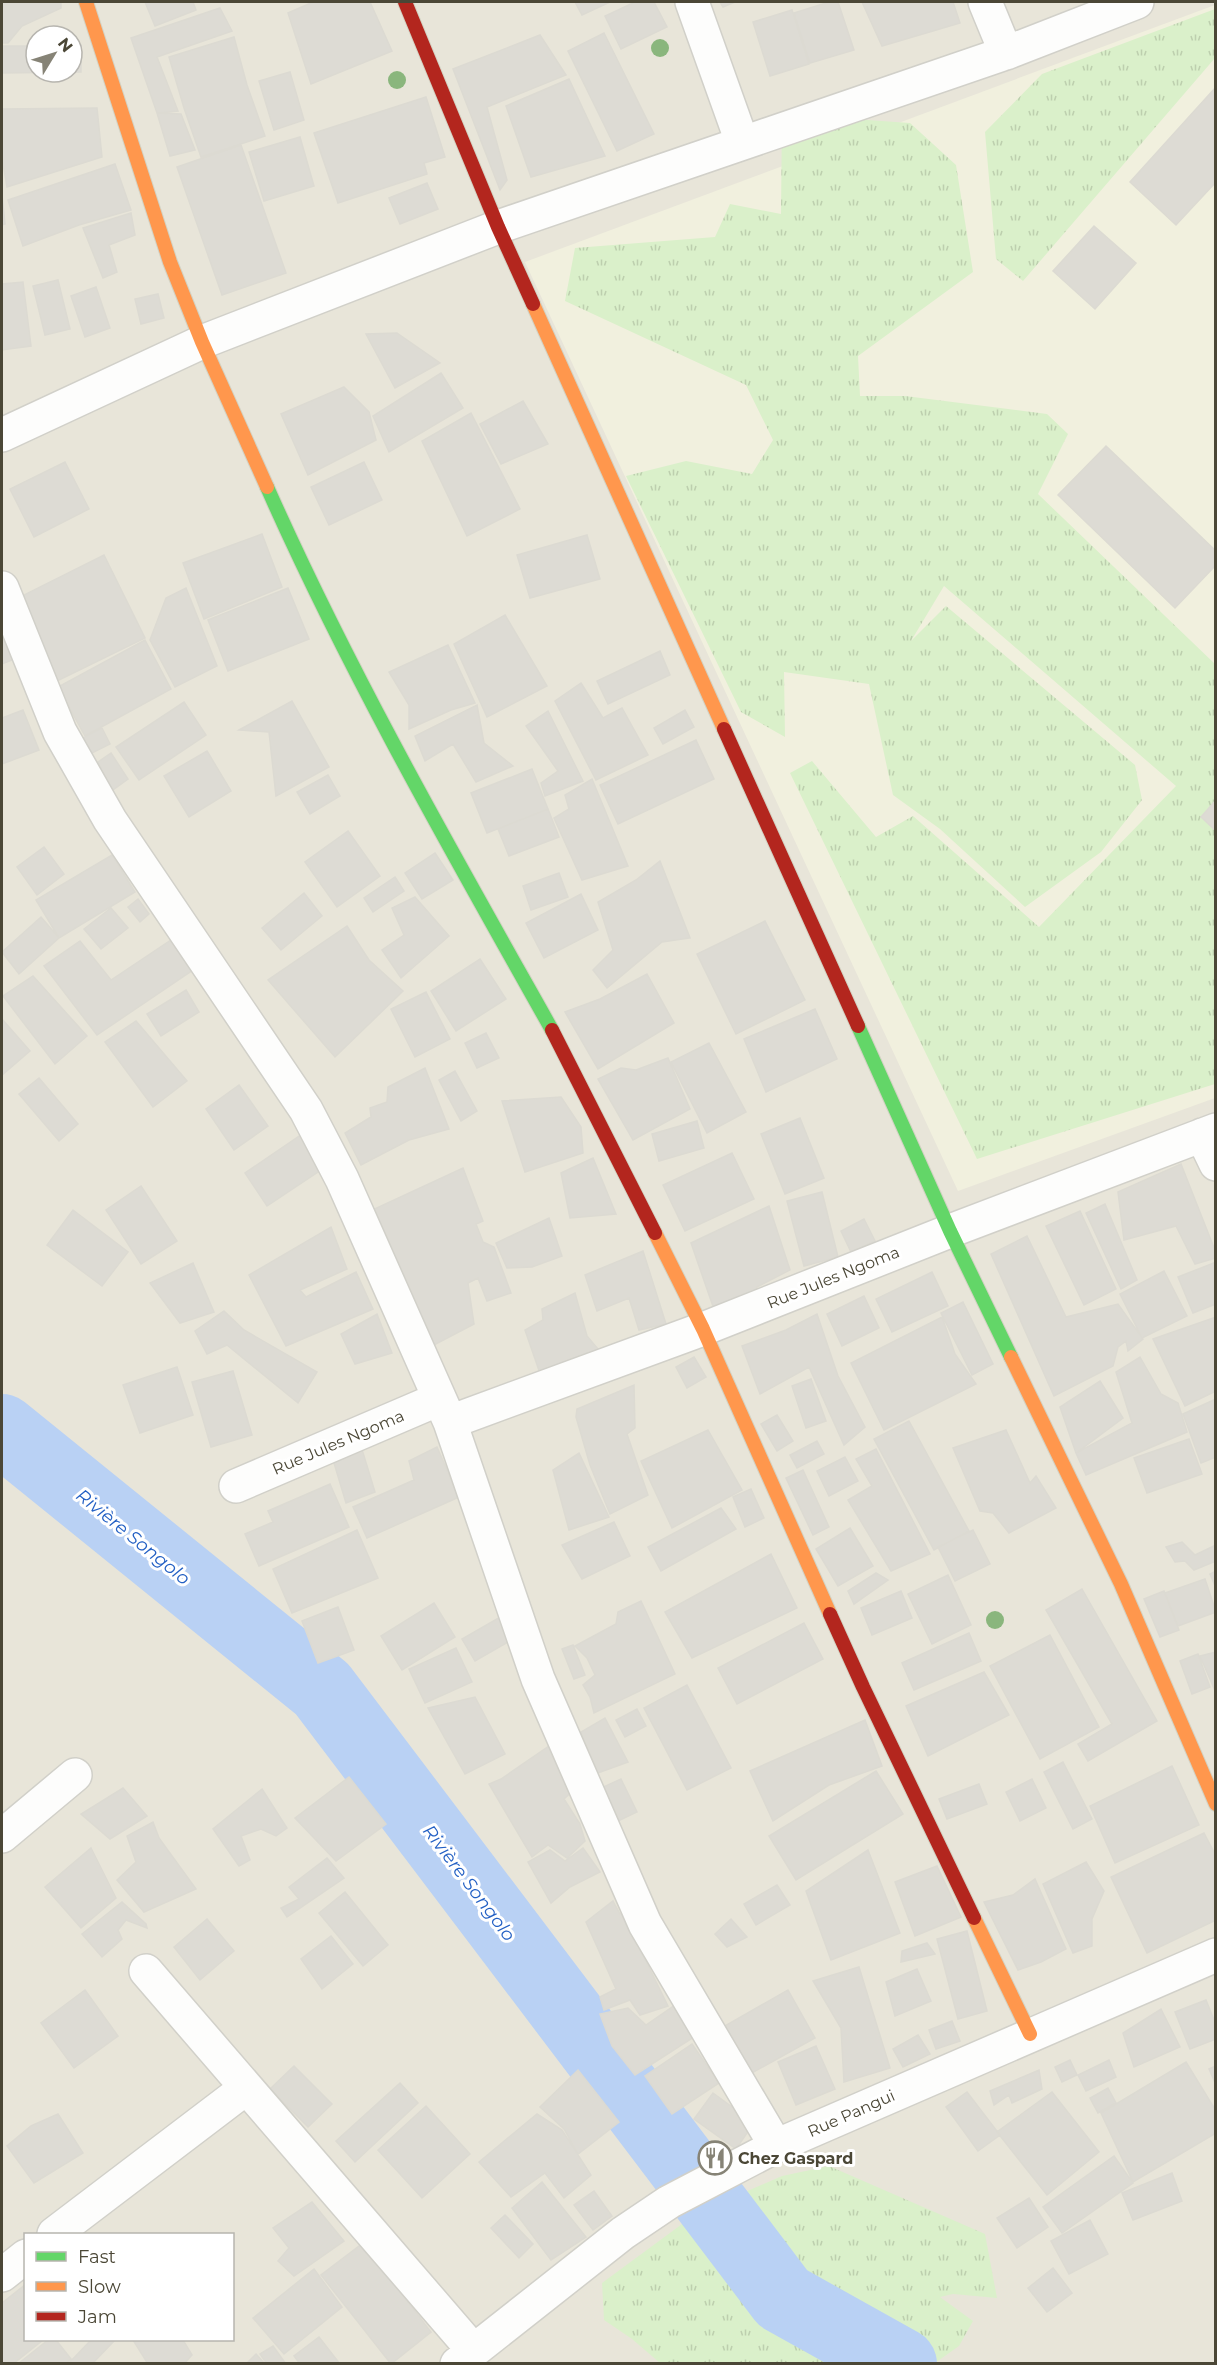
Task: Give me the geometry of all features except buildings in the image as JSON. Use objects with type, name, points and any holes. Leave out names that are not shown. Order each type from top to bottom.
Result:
[{"type":"street","points":[[86,2],[170,262],[202,342],[311,582],[419,793],[568,1059],[703,1329],[863,1687],[1030,2034]]},
{"type":"street","points":[[405,2],[498,227],[950,1231],[1120,1584],[1215,1804]]},
{"type":"street","points":[[692,2],[742,142]]},
{"type":"street","points":[[985,2],[1006,52]]},
{"type":"street","points":[[2,435],[202,342],[498,227],[1006,52],[1137,2]]},
{"type":"street","points":[[2,588],[60,732],[110,820],[306,1110],[342,1179],[445,1410],[538,1679],[645,1924],[776,2146]]},
{"type":"street","name":"Rue Jules Ngoma","points":[[236,1485],[445,1410],[703,1329],[950,1231],[1211,1143]]},
{"type":"street","points":[[2,1836],[75,1775]]},
{"type":"street","name":"Rue Pangui","points":[[465,2357],[623,2233],[669,2202],[776,2146],[1215,1955]]},
{"type":"street","points":[[146,1971],[246,2088],[465,2357]]},
{"type":"street","points":[[57,2233],[246,2088]]},
{"type":"street","points":[[2,2274],[24,2258]]},
{"type":"shaded area","points":[[2,2],[1215,2],[1215,2363],[2,2363]]},
{"type":"shaded area","points":[[1215,5],[1215,1098],[958,1191],[525,262]]},
{"type":"green space","points":[[1215,9],[1215,58],[1023,281],[996,259],[985,132],[1042,74]]},
{"type":"green space","points":[[782,111],[910,123],[956,165],[973,272],[858,356],[860,396],[905,396],[1047,414],[1068,434],[1038,494],[1215,664],[1215,1084],[977,1159],[790,773],[812,761],[876,837],[913,816],[1039,927],[1176,786],[944,586],[911,641],[946,606],[1135,765],[1142,800],[1101,852],[1025,907],[940,829],[893,795],[869,684],[784,672],[785,737],[741,712],[626,476],[686,461],[752,474],[773,440],[746,385],[565,301],[575,248],[715,237],[730,204],[781,214]]},
{"type":"green space","points":[[829,2166],[985,2234],[997,2298],[953,2294],[940,2297],[973,2321],[959,2346],[935,2363],[660,2363],[632,2339],[604,2320],[602,2283],[697,2213],[782,2176]]},
{"type":"waterway","name":"Rivière Songolo","points":[[2,1430],[322,1689],[783,2298],[901,2364]]},
{"type":"traffic: fast","points":[[267,487],[332,626],[367,694],[552,1030]]},
{"type":"traffic: fast","points":[[858,1026],[950,1231],[1011,1357]]},
{"type":"traffic: slow","points":[[86,2],[170,262],[202,342],[267,487]]},
{"type":"traffic: slow","points":[[533,304],[724,729]]},
{"type":"traffic: slow","points":[[655,1233],[703,1329],[830,1614]]},
{"type":"traffic: slow","points":[[1011,1357],[1121,1584],[1216,1804]]},
{"type":"traffic: slow","points":[[974,1918],[1030,2034]]},
{"type":"traffic: jam","points":[[405,2],[498,227],[533,304]]},
{"type":"traffic: jam","points":[[724,729],[858,1026]]},
{"type":"traffic: jam","points":[[552,1030],[655,1233]]},
{"type":"traffic: jam","points":[[830,1614],[974,1918]]},
{"type":"place","name":"Chez Gaspard","points":[[715,2158]]}]
